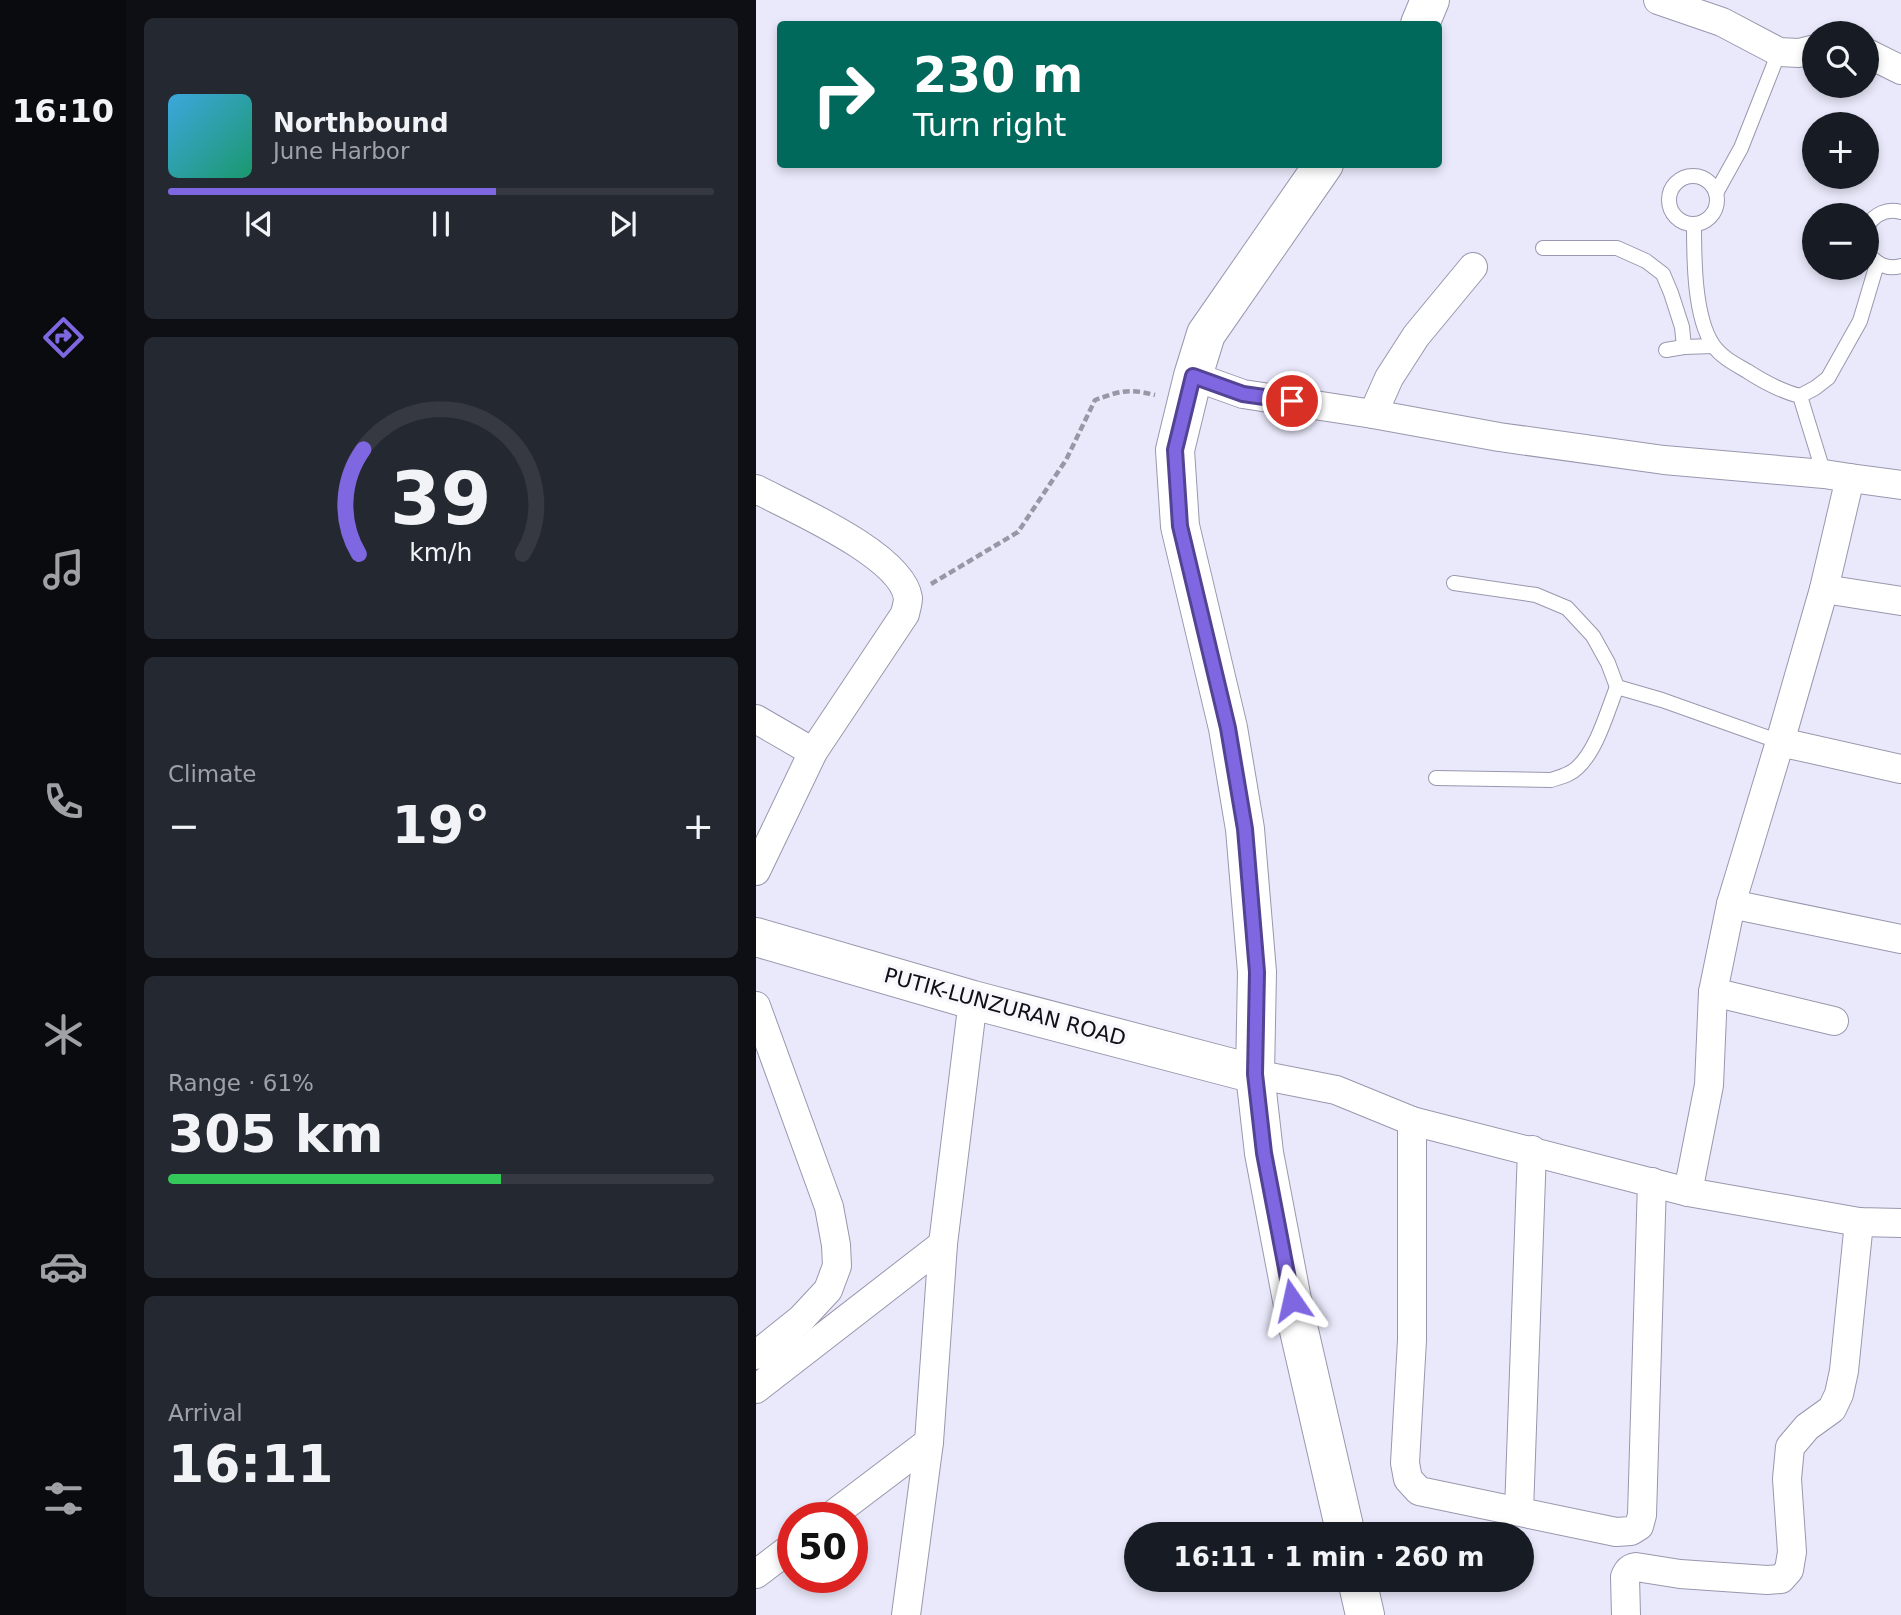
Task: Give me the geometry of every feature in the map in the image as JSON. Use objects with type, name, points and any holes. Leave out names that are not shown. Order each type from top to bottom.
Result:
[{"type":"main road","points":[[1421,21],[1430,0]]},
{"type":"main road","points":[[1321,168],[1206,334],[1175,450],[1180,526],[1228,728],[1245,829],[1257,972],[1255,1074],[1264,1153],[1292,1300],[1343,1522]]},
{"type":"main road","name":"PUTIK-LUNZURAN ROAD","points":[[756,937],[973,1000],[1255,1074]]},
{"type":"main road","points":[[1360,1592],[1365,1615]]},
{"type":"street","points":[[1658,0],[1722,22],[1779,52],[1802,51]]},
{"type":"street","points":[[1879,59],[1901,70]]},
{"type":"street","points":[[1373,414],[1389,378],[1416,335],[1473,267]]},
{"type":"street","points":[[1190,389],[1243,394],[1499,437],[1664,460],[1837,476],[1901,485]]},
{"type":"street","points":[[1688,1192],[1709,1085],[1713,992],[1731,904],[1824,589],[1837,476]]},
{"type":"street","points":[[756,489],[860,544],[891,568],[908,598],[905,614],[813,752],[756,871]]},
{"type":"street","points":[[1824,589],[1901,601]]},
{"type":"street","points":[[756,719],[813,752]]},
{"type":"street","points":[[1780,742],[1901,769]]},
{"type":"street","points":[[1731,904],[1901,939]]},
{"type":"street","points":[[1713,992],[1834,1021]]},
{"type":"street","points":[[906,1615],[929,1442],[943,1244],[973,1000]]},
{"type":"street","points":[[756,1006],[829,1207],[837,1266],[828,1290],[802,1319],[756,1355]]},
{"type":"street","points":[[1255,1074],[1336,1090],[1412,1121],[1688,1192],[1859,1222],[1901,1223]]},
{"type":"street","points":[[1412,1121],[1412,1340],[1405,1463],[1408,1479],[1419,1491],[1616,1532],[1632,1531],[1639,1526],[1643,1501],[1652,1182]]},
{"type":"street","points":[[1519,1511],[1532,1150]]},
{"type":"street","points":[[1626,1615],[1625,1577],[1631,1568],[1767,1580],[1781,1578],[1788,1570],[1792,1552],[1787,1479],[1790,1447],[1807,1427],[1832,1409],[1839,1394],[1844,1371],[1859,1222]]},
{"type":"street","points":[[756,1389],[943,1244]]},
{"type":"street","points":[[850,1502],[929,1442]]},
{"type":"street","points":[[756,1574],[777,1558]]},
{"type":"lane","points":[[1716,193],[1741,148],[1779,52]]},
{"type":"lane","points":[[1689,176],[1700,177],[1710,183],[1716,193],[1717,205],[1712,216],[1702,223],[1694,224],[1680,221],[1672,212],[1668,201],[1670,190],[1678,180],[1689,176]]},
{"type":"lane","points":[[1879,213],[1894,210],[1901,212]]},
{"type":"lane","points":[[1694,224],[1694,274],[1703,322],[1713,346],[1726,358],[1786,393],[1800,396],[1828,378],[1860,321],[1868,280]]},
{"type":"lane","points":[[1543,248],[1617,248],[1646,261],[1663,274],[1682,327],[1685,347]]},
{"type":"lane","points":[[1879,262],[1891,268],[1901,266]]},
{"type":"lane","points":[[1665,350],[1713,346]]},
{"type":"lane","points":[[1800,396],[1837,476]]},
{"type":"lane","points":[[1436,778],[1551,780],[1565,776],[1577,769],[1591,750],[1617,687],[1593,636],[1567,608],[1536,595],[1454,583]]},
{"type":"lane","points":[[1617,687],[1780,742]]},
{"type":"path","points":[[908,598],[1018,532],[1066,460],[1095,400],[1118,392],[1135,390],[1190,389]]},
{"type":"route","points":[[1292,401],[1243,394],[1193,376],[1175,450],[1180,526],[1228,728],[1245,829],[1257,972],[1255,1074],[1264,1153],[1292,1300]]}]
